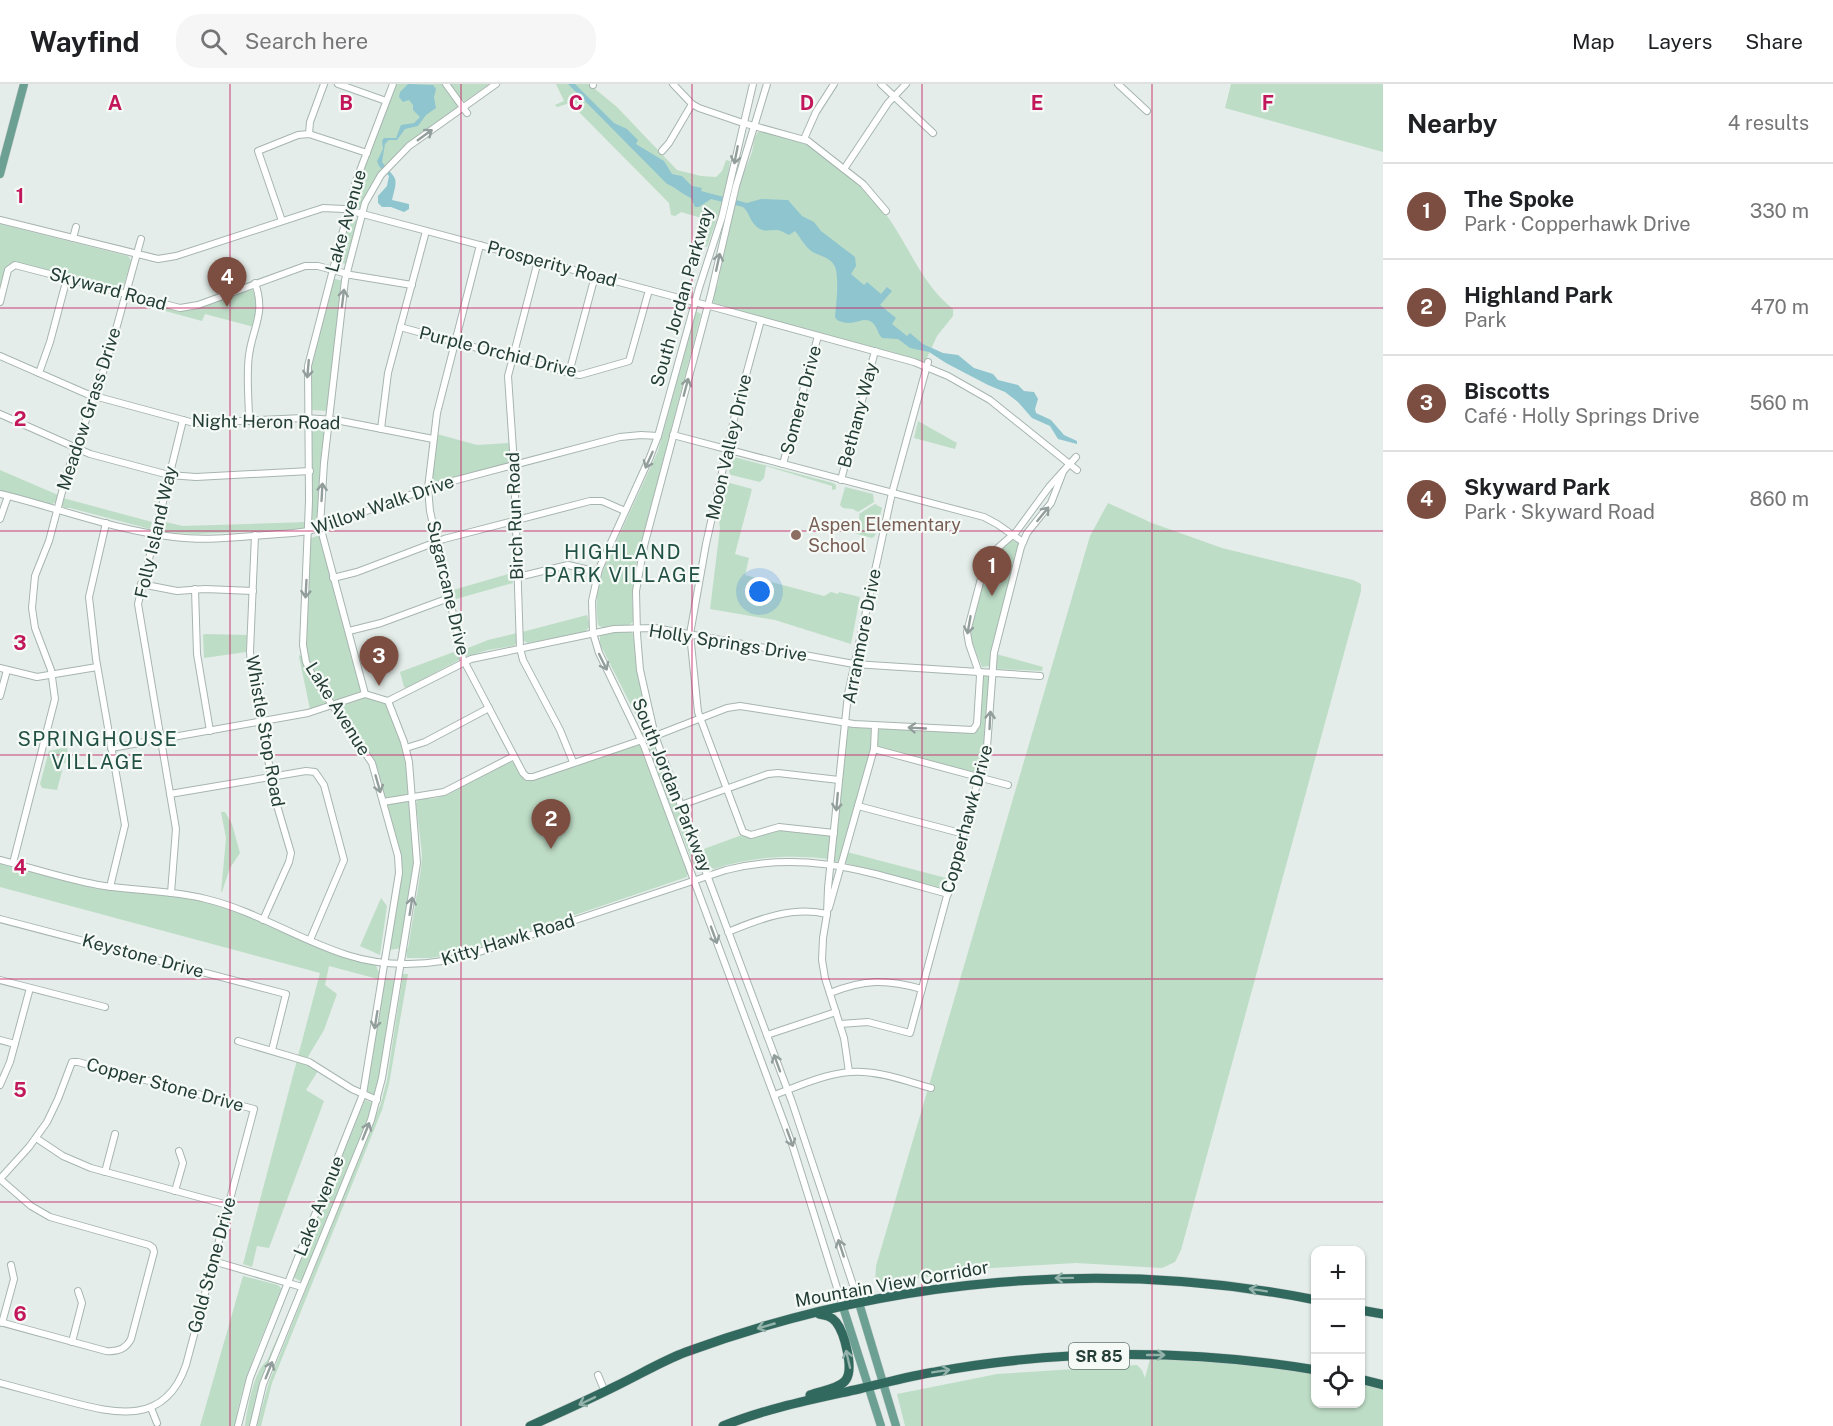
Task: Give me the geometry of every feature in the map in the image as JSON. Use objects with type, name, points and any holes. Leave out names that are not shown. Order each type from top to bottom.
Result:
[{"type":"highway","name":"Mountain View Corridor","points":[[530,1426],[683,1354],[742,1332],[859,1303],[964,1285],[1058,1278],[1116,1277],[1229,1286],[1311,1299]]},
{"type":"highway","points":[[1365,1311],[1383,1314]]},
{"type":"highway","points":[[794,1403],[842,1384],[851,1370],[837,1322],[825,1315],[804,1315]]},
{"type":"highway","name":"SR 85","points":[[723,1426],[794,1403],[975,1365],[1107,1355],[1159,1354],[1270,1362],[1311,1369]]},
{"type":"highway","points":[[1365,1380],[1383,1385]]},
{"type":"main road","points":[[0,174],[24,84]]},
{"type":"main road","name":"South Jordan Parkway","points":[[859,1303],[896,1426]]},
{"type":"main road","name":"South Jordan Parkway","points":[[843,1307],[881,1426]]},
{"type":"street","points":[[309,134],[310,122],[324,84]]},
{"type":"street","points":[[338,84],[386,101]]},
{"type":"street","name":"Lake Avenue","points":[[238,1426],[250,1378],[363,1094],[399,864],[369,759],[310,673],[304,651],[310,471],[308,366],[348,210],[366,153],[393,84]]},
{"type":"street","points":[[446,84],[467,114]]},
{"type":"street","name":"Lake Avenue","points":[[365,694],[321,527],[322,480],[346,273],[368,195],[381,175],[409,146],[496,84]]},
{"type":"street","points":[[673,84],[692,104],[743,123],[804,140],[818,147],[879,201],[886,211]]},
{"type":"street","name":"South Jordan Parkway","points":[[753,84],[743,123],[733,186],[708,305],[637,575],[640,670],[655,736],[787,1090],[859,1303]]},
{"type":"street","name":"South Jordan Parkway","points":[[733,186],[755,126],[767,84]]},
{"type":"street","points":[[804,140],[816,112],[834,84]]},
{"type":"street","points":[[881,84],[933,133]]},
{"type":"street","points":[[844,169],[894,96],[906,84]]},
{"type":"street","points":[[1118,84],[1145,108]]},
{"type":"street","points":[[662,151],[692,104]]},
{"type":"street","points":[[282,221],[258,151],[298,135],[309,134],[366,153]]},
{"type":"street","name":"Prosperity Road","points":[[0,220],[155,259],[170,258],[323,208],[348,210],[927,365],[990,400],[1077,470]]},
{"type":"street","name":"South Jordan Parkway","points":[[725,217],[694,303],[658,436],[598,573],[591,608],[593,633],[599,653],[642,740],[774,1095],[804,1177],[843,1307]]},
{"type":"street","points":[[74,238],[76,227]]},
{"type":"street","points":[[381,429],[387,376],[426,231]]},
{"type":"street","name":"Meadow Grass Drive","points":[[13,863],[55,694],[52,675],[35,628],[32,608],[35,576],[49,541],[76,448],[108,358],[141,239]]},
{"type":"street","name":"Sugarcane Drive","points":[[480,245],[437,413],[428,488],[429,506],[465,662],[523,773],[527,777],[533,777],[573,762]]},
{"type":"street","name":"Birch Run Road","points":[[538,261],[508,376],[514,465],[520,648],[573,762]]},
{"type":"street","name":"Skyward Road","points":[[0,302],[8,272],[11,267],[18,265],[168,306],[186,308],[305,266],[318,266],[412,285]]},
{"type":"street","points":[[569,373],[595,276]]},
{"type":"street","points":[[39,373],[67,278]]},
{"type":"street","points":[[249,421],[248,359],[260,310],[255,282]]},
{"type":"street","name":"Purple Orchid Drive","points":[[400,327],[580,375],[629,361],[649,291]]},
{"type":"street","name":"Moon Valley Drive","points":[[761,320],[706,544],[690,634],[700,718],[742,831],[746,835],[779,827],[834,833]]},
{"type":"street","name":"Somera Drive","points":[[783,464],[818,336]]},
{"type":"street","name":"Bethany Way","points":[[841,480],[875,351]]},
{"type":"street","name":"Night Heron Road","points":[[0,356],[94,397],[194,423],[309,418],[433,439]]},
{"type":"street","name":"Arranmore Drive","points":[[849,1072],[846,1047],[822,960],[845,723],[854,664],[892,493],[927,365]]},
{"type":"street","points":[[0,414],[94,455],[169,475],[196,477],[310,471]]},
{"type":"street","name":"Folly Island Way","points":[[171,893],[176,833],[138,615],[138,597],[183,420]]},
{"type":"street","points":[[674,435],[984,518],[1023,542]]},
{"type":"street","name":"Willow Walk Drive","points":[[0,494],[155,534],[189,538],[309,531],[428,488],[620,437],[658,436]]},
{"type":"street","name":"Copperhawk Drive","points":[[875,726],[970,731],[975,729],[979,672],[969,644],[968,624],[985,563],[992,553],[1013,535],[1049,487],[1076,457]]},
{"type":"street","name":"Copperhawk Drive","points":[[840,1024],[868,1022],[910,1033],[988,743],[994,649],[1023,542],[1027,533],[1051,503],[1064,472]]},
{"type":"street","points":[[0,519],[8,496]]},
{"type":"street","points":[[333,578],[357,572],[437,542],[597,500],[625,511]]},
{"type":"street","points":[[106,523],[89,594],[97,667],[125,830],[110,887]]},
{"type":"street","name":"Whistle Stop Road","points":[[255,535],[250,651],[260,722],[291,858],[264,920]]},
{"type":"street","points":[[518,577],[568,565],[598,573]]},
{"type":"street","points":[[141,584],[177,591],[195,589],[253,591]]},
{"type":"street","points":[[195,589],[197,654],[210,731]]},
{"type":"street","points":[[349,631],[378,624],[449,597]]},
{"type":"street","name":"Holly Springs Drive","points":[[388,701],[465,662],[483,656],[614,629],[637,628],[655,628],[854,664],[1040,676]]},
{"type":"street","points":[[0,696],[3,669],[32,677],[97,667]]},
{"type":"street","points":[[111,748],[315,712],[365,694],[388,701]]},
{"type":"street","name":"Lake Avenue","points":[[253,1426],[263,1383],[377,1100],[402,963],[417,863],[406,748],[388,701]]},
{"type":"street","points":[[655,736],[727,708],[740,706],[875,726]]},
{"type":"street","points":[[406,748],[425,742],[489,708]]},
{"type":"street","name":"Arranmore Drive","points":[[827,914],[874,748],[875,726]]},
{"type":"street","points":[[573,762],[642,740]]},
{"type":"street","points":[[874,748],[1008,785]]},
{"type":"street","points":[[383,802],[444,792],[514,756]]},
{"type":"street","points":[[170,794],[310,770],[316,773],[325,788],[343,856],[343,866],[310,940]]},
{"type":"street","points":[[681,805],[773,773],[839,780]]},
{"type":"street","points":[[858,806],[964,834]]},
{"type":"street","name":"Kitty Hawk Road","points":[[0,860],[86,883],[171,893],[221,903],[354,957],[402,963],[434,962],[473,954],[694,880],[736,867],[761,863],[798,861],[831,864],[948,894]]},
{"type":"street","points":[[728,932],[759,920],[792,912],[827,914]]},
{"type":"street","name":"Keystone Drive","points":[[0,919],[286,994],[272,1050]]},
{"type":"street","points":[[0,980],[105,1007]]},
{"type":"street","points":[[830,993],[873,981],[896,982],[922,989]]},
{"type":"street","points":[[0,1085],[15,1044],[30,988]]},
{"type":"street","points":[[767,1035],[836,1012]]},
{"type":"street","points":[[0,1040],[15,1044]]},
{"type":"street","points":[[238,1041],[314,1064],[352,1089],[377,1100]]},
{"type":"street","name":"Copper Stone Drive","points":[[0,1179],[36,1138],[55,1107],[70,1065],[74,1061],[254,1109]]},
{"type":"street","points":[[774,1095],[832,1075],[849,1072],[879,1074],[931,1088]]},
{"type":"street","name":"Gold Stone Drive","points":[[151,1408],[170,1394],[181,1378],[254,1109]]},
{"type":"street","points":[[105,1172],[115,1134]]},
{"type":"street","points":[[36,1138],[72,1161],[228,1205]]},
{"type":"street","points":[[176,1191],[183,1163],[179,1151]]},
{"type":"street","points":[[0,1179],[25,1201],[51,1217],[149,1245],[153,1248],[154,1254],[132,1336],[128,1344],[120,1350],[109,1351],[1,1322],[14,1279],[11,1265]]},
{"type":"street","points":[[213,1261],[302,1287]]},
{"type":"street","points":[[72,1342],[82,1303],[78,1291]]},
{"type":"street","points":[[598,1375],[604,1392]]},
{"type":"street","points":[[0,1383],[111,1413],[130,1413],[151,1408],[157,1423]]},
{"type":"green space","points":[[395,84],[444,84],[458,106],[390,161],[368,190],[361,208],[352,207],[356,186]]},
{"type":"green space","points":[[449,84],[489,84],[465,101],[460,99]]},
{"type":"green space","points":[[556,84],[589,84],[617,107],[677,170],[716,177],[722,171],[726,160],[730,161],[727,184],[738,187],[758,132],[796,140],[817,151],[857,184],[878,205],[890,220],[925,278],[953,309],[953,316],[937,336],[926,360],[918,362],[889,351],[885,352],[714,304],[712,298],[718,284],[729,219],[718,216],[707,247],[701,246],[705,219],[681,212],[675,216],[671,215],[669,203],[574,107],[567,104],[557,107],[555,105],[564,101]]},
{"type":"green space","points":[[1231,84],[1383,84],[1383,152],[1225,108]]},
{"type":"green space","points":[[348,218],[358,221],[347,264],[337,262]]},
{"type":"green space","points":[[0,224],[128,256],[131,260],[124,286],[118,289],[16,262],[6,270],[0,290]]},
{"type":"green space","points":[[332,278],[343,281],[328,411],[311,410],[310,362]]},
{"type":"green space","points":[[251,288],[256,301],[254,327],[205,314],[202,321],[154,308],[156,306],[185,311]]},
{"type":"green space","points":[[696,311],[701,314],[634,573],[632,600],[634,621],[629,625],[603,628],[598,625],[597,613],[600,577],[658,451]]},
{"type":"green space","points":[[918,421],[957,443],[955,449],[914,438]]},
{"type":"green space","points":[[311,425],[327,426],[319,520],[311,521]]},
{"type":"green space","points":[[437,434],[477,445],[509,443],[511,460],[509,464],[503,466],[435,483],[431,480]]},
{"type":"green space","points":[[734,457],[833,483],[836,489],[832,490],[832,486],[766,466],[764,478],[760,482],[731,475],[729,472]]},
{"type":"green space","points":[[0,470],[58,495],[56,502],[50,505],[0,491]]},
{"type":"green space","points":[[730,483],[752,489],[735,554],[749,558],[745,575],[824,596],[831,592],[838,594],[839,592],[860,597],[851,644],[775,620],[710,609],[719,520],[727,485]]},
{"type":"green space","points":[[845,487],[873,494],[874,502],[858,512],[843,508],[840,505]]},
{"type":"green space","points":[[63,498],[152,522],[150,529],[64,508],[61,504]]},
{"type":"green space","points":[[1108,503],[1152,523],[1222,548],[1353,580],[1361,584],[1361,591],[1181,1250],[1175,1262],[1162,1268],[1076,1263],[975,1269],[879,1285],[875,1282],[876,1266],[1090,536]]},
{"type":"green space","points":[[875,504],[882,508],[875,536],[872,538],[857,534],[859,514]]},
{"type":"green space","points":[[161,521],[183,526],[307,522],[301,529],[196,534],[162,532],[159,526]]},
{"type":"green space","points":[[321,535],[362,691],[334,702],[313,673],[306,652],[311,538]]},
{"type":"green space","points":[[1012,540],[1020,544],[991,666],[982,667],[971,640],[970,630],[985,569],[992,557]]},
{"type":"green space","points":[[512,573],[513,583],[456,599],[453,590]]},
{"type":"green space","points":[[587,615],[590,626],[585,632],[528,643],[522,640],[522,632]]},
{"type":"green space","points":[[615,632],[633,634],[645,713],[700,868],[695,868],[639,726],[640,723],[600,644],[600,636]]},
{"type":"green space","points":[[517,633],[518,641],[514,646],[469,656],[465,655],[463,650],[488,640]]},
{"type":"green space","points":[[203,635],[247,635],[246,652],[204,658]]},
{"type":"green space","points":[[459,650],[459,660],[404,687],[400,672]]},
{"type":"green space","points":[[300,654],[310,677],[327,700],[325,705],[310,709]]},
{"type":"green space","points":[[996,654],[1043,667],[1042,671],[998,669]]},
{"type":"green space","points":[[983,675],[990,677],[986,742],[977,773],[876,748],[877,731],[881,728],[973,732]]},
{"type":"green space","points":[[365,697],[387,703],[402,748],[409,796],[384,798],[376,769],[338,709],[340,706]]},
{"type":"green space","points":[[850,726],[872,729],[872,745],[840,862],[833,861],[846,730]]},
{"type":"green space","points":[[636,744],[642,747],[643,755],[688,871],[687,877],[465,952],[431,958],[407,958],[406,950],[421,869],[422,854],[416,804],[418,799],[436,798],[449,794],[509,761],[515,763],[525,781]]},
{"type":"green space","points":[[67,747],[69,762],[61,764],[62,771],[57,790],[42,788],[40,784],[49,751]]},
{"type":"green space","points":[[411,801],[416,858],[402,948],[389,950],[401,870],[386,805]]},
{"type":"green space","points":[[221,812],[225,812],[232,824],[240,853],[230,868],[222,892],[226,838]]},
{"type":"green space","points":[[776,829],[830,835],[828,859],[771,858],[714,869],[707,866],[701,850],[742,835],[751,837]]},
{"type":"green space","points":[[847,852],[950,879],[946,890],[845,863]]},
{"type":"green space","points":[[0,863],[96,889],[181,896],[214,904],[272,925],[345,958],[376,965],[378,971],[381,972],[378,979],[329,966],[325,985],[337,994],[324,1030],[306,1063],[318,1071],[306,1090],[324,1101],[269,1248],[257,1246],[252,1267],[243,1264],[320,973],[0,887]]},
{"type":"green space","points":[[381,898],[387,906],[380,955],[360,946]]},
{"type":"green space","points":[[403,974],[408,974],[389,1084],[382,1110],[272,1383],[261,1426],[257,1426],[269,1382],[381,1103],[387,1080]]},
{"type":"green space","points":[[385,978],[397,980],[375,1095],[366,1091]]},
{"type":"green space","points":[[365,1100],[373,1103],[369,1118],[303,1280],[300,1281],[293,1277]]},
{"type":"green space","points":[[243,1276],[278,1285],[282,1289],[248,1373],[235,1426],[200,1426]]},
{"type":"green space","points":[[291,1306],[259,1387],[250,1426],[245,1426],[249,1400],[258,1373],[267,1361]]},
{"type":"green space","points":[[1150,1359],[1233,1364],[1311,1373],[1311,1408],[1365,1408],[1365,1385],[1383,1390],[1383,1426],[905,1426],[897,1394],[997,1374],[1137,1365],[1145,1378]]},
{"type":"water","points":[[408,84],[433,85],[436,89],[434,97],[436,108],[426,115],[418,126],[405,129],[397,140],[389,140],[385,144],[382,162],[396,182],[392,200],[409,204],[409,209],[404,212],[391,207],[382,207],[378,203],[378,196],[387,186],[389,176],[377,161],[383,149],[384,138],[396,138],[401,125],[414,123],[420,117],[413,110],[413,105],[409,100],[403,102],[399,97],[400,92]]},
{"type":"water","points":[[568,84],[575,84],[614,123],[627,129],[638,140],[636,144],[664,161],[672,174],[682,176],[692,186],[702,188],[701,191],[747,203],[761,199],[788,200],[802,216],[814,222],[821,231],[855,257],[856,266],[851,274],[864,285],[867,282],[881,294],[887,287],[892,291],[880,305],[896,318],[892,324],[907,336],[910,333],[923,344],[943,353],[958,355],[974,368],[993,374],[998,380],[1018,385],[1024,391],[1034,392],[1038,399],[1036,413],[1051,420],[1064,435],[1077,441],[1077,444],[1058,439],[1050,426],[1032,418],[1018,402],[1005,392],[946,363],[929,352],[910,348],[898,339],[882,338],[870,321],[848,323],[837,320],[835,317],[837,275],[832,262],[810,250],[795,231],[789,235],[778,230],[761,230],[752,222],[743,207],[711,199],[695,207],[691,198],[667,184]]},
{"type":"place","name":"Skyward Park","points":[[227,307]]},
{"type":"place","name":"Aspen Elementary School","points":[[796,535]]},
{"type":"place","name":"The Spoke","points":[[992,596]]},
{"type":"place","name":"Biscotts","points":[[379,686]]},
{"type":"place","name":"Highland Park","points":[[551,849]]},
{"type":"district","name":"HIGHLAND PARK VILLAGE","points":[[623,564]]},
{"type":"district","name":"SPRINGHOUSE VILLAGE","points":[[98,750]]}]
